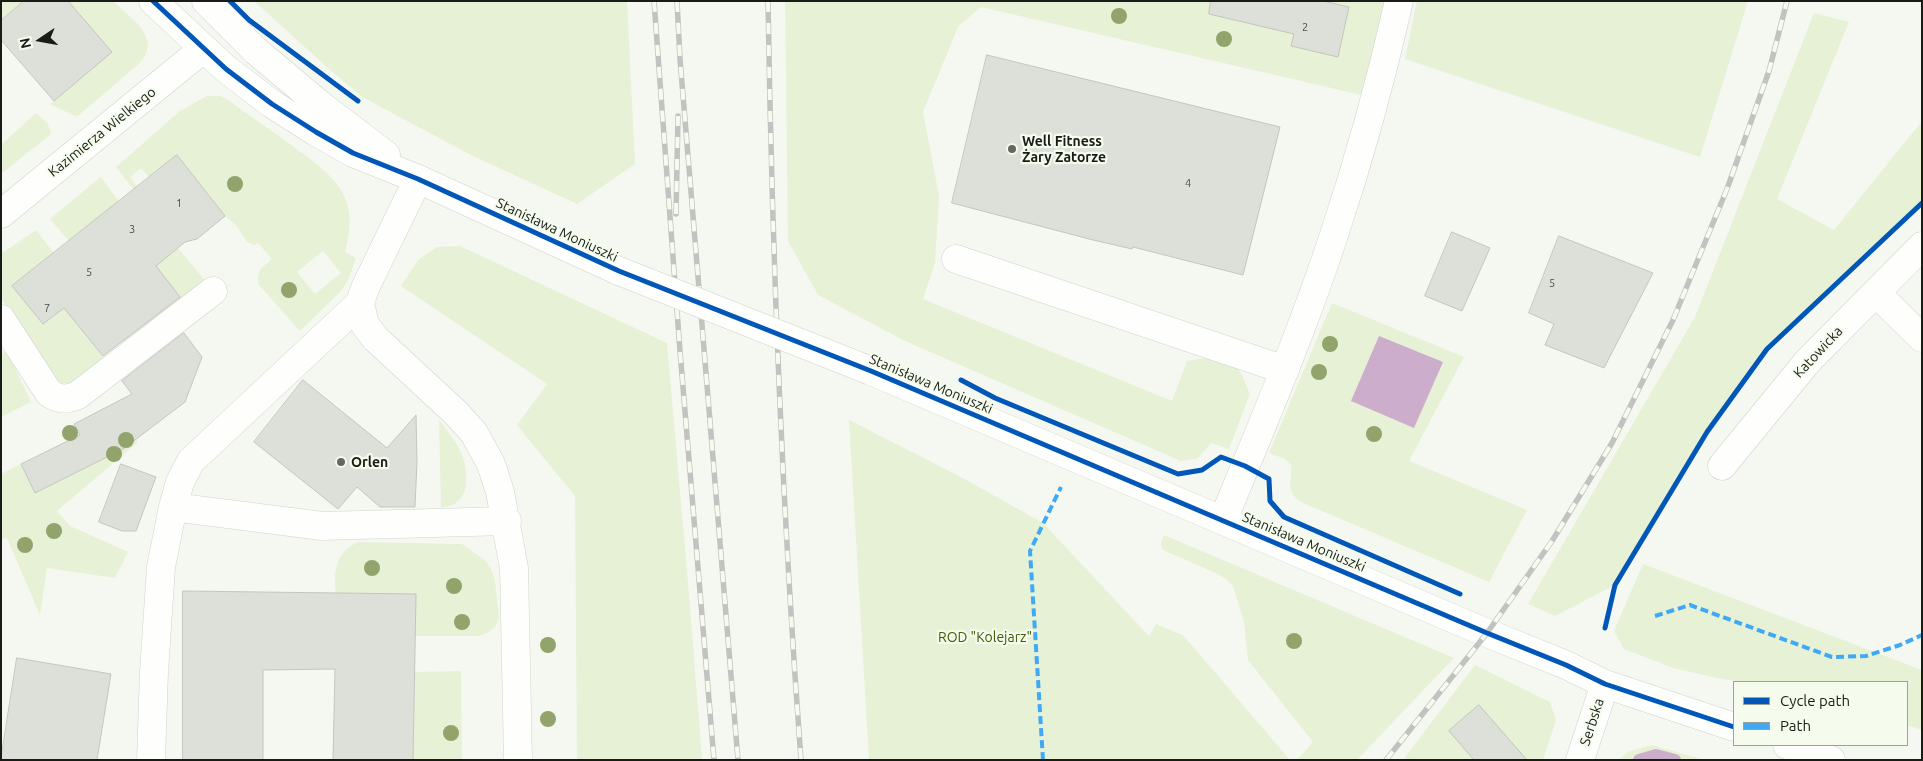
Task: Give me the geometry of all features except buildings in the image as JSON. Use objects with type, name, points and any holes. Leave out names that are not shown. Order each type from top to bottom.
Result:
[{"type":"street","name":"Stanisława Moniuszki","points":[[154,1],[226,69],[272,104],[353,153],[418,178],[619,271],[871,371],[1566,665],[1605,684],[1733,727]]},
{"type":"street","name":"Stanisława Moniuszki","points":[[206,1],[256,51],[323,107],[418,178]]},
{"type":"street","points":[[1223,520],[1285,370],[1333,238],[1382,78],[1399,1]]},
{"type":"street","name":"Kazimierza Wielkiego","points":[[1,214],[203,49]]},
{"type":"street","points":[[151,760],[154,672],[161,567],[180,482],[191,461],[360,303],[365,288],[418,178]]},
{"type":"street","name":"Katowicka","points":[[1722,466],[1808,361],[1922,246]]},
{"type":"street","points":[[956,259],[1285,370]]},
{"type":"street","points":[[1,319],[49,393],[61,399],[70,398],[78,395],[214,291]]},
{"type":"street","points":[[1876,292],[1922,338]]},
{"type":"street","points":[[360,303],[365,325],[376,339],[474,433],[491,464],[507,521],[514,568],[518,760]]},
{"type":"street","points":[[173,508],[322,526],[507,521]]},
{"type":"street","name":"Serbska","points":[[1580,760],[1605,684]]},
{"type":"street","points":[[1790,746],[1831,760]]},
{"type":"green space","points":[[1,1],[24,1],[1,21]]},
{"type":"green space","points":[[68,1],[113,1],[142,29],[148,45],[146,54],[140,63],[79,115],[75,116],[50,104],[54,101]]},
{"type":"green space","points":[[254,1],[627,1],[635,164],[577,204],[471,155],[362,97]]},
{"type":"green space","points":[[785,1],[1389,1],[1366,96],[981,7],[958,27],[923,112],[939,196],[935,263],[923,299],[1172,401],[1187,361],[1211,358],[1229,362],[1234,365],[1244,378],[1250,394],[1229,449],[1211,443],[1198,458],[1181,461],[905,341],[818,295],[788,241]]},
{"type":"green space","points":[[1417,1],[1748,1],[1700,157],[1405,59]]},
{"type":"green space","points":[[1814,13],[1849,22],[1777,199],[1834,230],[1922,121],[1922,203],[1767,349],[1707,432],[1615,585],[1555,616],[1528,604],[1695,317]]},
{"type":"green space","points":[[207,96],[220,96],[305,155],[319,166],[340,188],[346,201],[349,215],[349,232],[345,252],[356,258],[349,278],[341,291],[300,331],[259,285],[259,273],[272,259],[258,243],[254,245],[247,242],[237,226],[225,216],[177,155],[149,177],[141,168],[130,177],[138,188],[134,190],[116,167],[180,111]],"holes":[[[323,251],[341,273],[315,294],[297,272]]]},
{"type":"green space","points":[[36,113],[48,124],[51,134],[1,174],[1,145]]},
{"type":"green space","points":[[101,177],[119,202],[69,241],[50,219]]},
{"type":"green space","points":[[36,230],[54,253],[12,286],[43,324],[70,303],[77,324],[107,362],[82,379],[68,384],[55,379],[1,298],[1,254]]},
{"type":"green space","points":[[155,236],[169,255],[178,248],[207,283],[127,345],[100,312]]},
{"type":"green space","points":[[460,246],[667,343],[702,760],[577,760],[575,496],[517,425],[547,384],[401,286],[418,260],[437,247]]},
{"type":"green space","points":[[1332,303],[1464,357],[1409,461],[1527,510],[1489,582],[1301,502],[1291,490],[1291,465],[1285,459],[1269,453]]},
{"type":"green space","points":[[7,351],[31,402],[1,417],[1,354]]},
{"type":"green space","points":[[439,420],[463,456],[466,473],[465,489],[460,499],[453,505],[441,508]]},
{"type":"green space","name":"ROD \"Kolejarz\"","points":[[849,420],[959,476],[1043,523],[1149,636],[1156,624],[1183,635],[1290,760],[869,760]]},
{"type":"green space","points":[[125,423],[138,442],[57,511],[70,526],[128,552],[115,578],[47,568],[40,615],[7,538],[1,539],[1,474],[21,464],[35,493],[89,466],[92,457]]},
{"type":"green space","points":[[1164,535],[1454,658],[1357,760],[1297,760],[1313,742],[1248,660],[1244,622],[1233,586],[1218,574],[1163,550],[1161,544]]},
{"type":"green space","points":[[358,542],[462,544],[485,560],[491,569],[495,580],[499,618],[495,627],[489,632],[478,636],[415,636],[415,594],[336,593],[336,569],[341,556]]},
{"type":"green space","points":[[1643,564],[1922,670],[1922,730],[1908,725],[1908,681],[1736,681],[1717,678],[1673,668],[1624,649],[1614,631]]},
{"type":"green space","points":[[1475,665],[1550,702],[1556,720],[1543,760],[1403,760]]},
{"type":"green space","points":[[461,671],[462,760],[413,760],[415,672]]},
{"type":"green space","points":[[1652,745],[1705,760],[1619,760],[1627,752]]},
{"type":"shaded area","points":[[1379,336],[1443,362],[1414,428],[1351,401]]},
{"type":"waterway","points":[[1639,760],[1656,755],[1675,760]]},
{"type":"railway","points":[[654,1],[680,351],[714,760]]},
{"type":"railway","points":[[677,1],[680,59],[738,760]]},
{"type":"railway","points":[[768,1],[772,191],[779,380],[788,570],[801,760]]},
{"type":"railway","points":[[1386,760],[1487,633],[1552,541],[1612,443],[1673,320],[1727,189],[1769,71],[1787,1]]},
{"type":"railway","points":[[676,214],[678,116]]},
{"type":"marked path","points":[[1043,760],[1030,551],[1061,487]]},
{"type":"marked path","points":[[1655,616],[1690,605],[1832,657],[1866,656],[1900,645],[1922,635]]},
{"type":"cycle path","points":[[153,1],[226,69],[272,104],[353,153],[418,179],[619,271],[871,371],[1566,665],[1605,684],[1733,727]]},
{"type":"cycle path","points":[[230,1],[249,20],[358,101]]},
{"type":"cycle path","points":[[1605,628],[1615,585],[1707,432],[1767,349],[1922,203]]},
{"type":"cycle path","points":[[961,380],[995,398],[1178,474],[1202,470],[1221,457],[1245,466],[1269,479],[1270,501],[1284,517],[1460,594]]},
{"type":"place","name":"Well Fitness Żary Zatorze","points":[[1012,149]]},
{"type":"place","name":"Orlen","points":[[341,462]]}]
